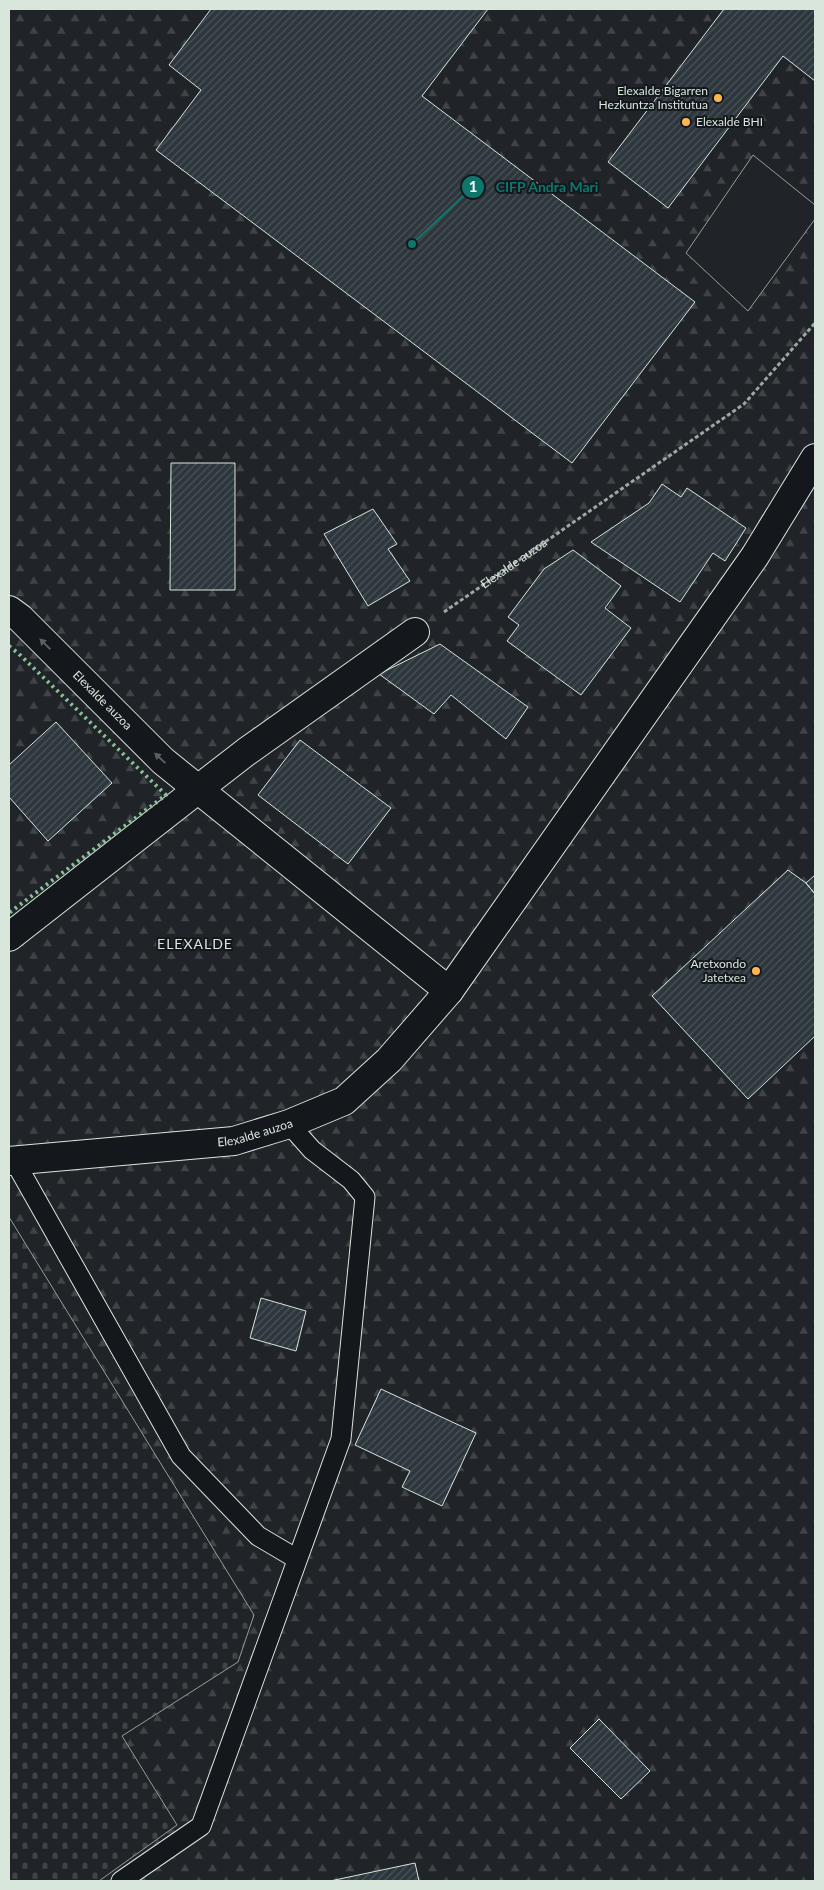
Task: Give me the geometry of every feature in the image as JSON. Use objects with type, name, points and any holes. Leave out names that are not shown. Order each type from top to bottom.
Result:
[{"type":"street","name":"Elexalde auzoa","points":[[11,1160],[234,1142],[289,1124],[344,1101],[389,1060],[449,991],[754,556],[815,458]]},
{"type":"street","name":"Elexalde auzoa","points":[[9,610],[20,618],[163,761],[449,991]]},
{"type":"street","points":[[9,937],[246,752],[415,632]]},
{"type":"lane","points":[[121,1881],[201,1826],[341,1439],[364,1197],[351,1180],[312,1150],[289,1124]]},
{"type":"lane","points":[[11,1160],[182,1456],[258,1536],[297,1559]]},
{"type":"path","name":"Elexalde auzoa","points":[[415,632],[744,404],[815,322]]},
{"type":"green space","points":[[9,9],[815,9],[815,1881],[9,1881]]},
{"type":"green space","points":[[753,155],[815,205],[815,219],[748,311],[686,253]]},
{"type":"green space","points":[[9,1217],[254,1615],[238,1662],[122,1736],[177,1825],[99,1881],[9,1881]]},
{"type":"building","points":[[211,9],[488,9],[422,96],[695,302],[572,463],[156,150],[201,90],[169,65]]},
{"type":"building","name":"Elexalde BHI","points":[[724,9],[815,9],[815,81],[783,56],[668,208],[608,162]]},
{"type":"building","points":[[171,463],[235,463],[235,590],[170,590]]},
{"type":"building","points":[[662,484],[681,497],[687,488],[746,528],[725,561],[713,553],[680,602],[591,542],[649,503]]},
{"type":"building","points":[[373,509],[397,544],[388,549],[410,581],[368,606],[324,534]]},
{"type":"building","points":[[573,550],[621,586],[605,608],[631,628],[581,695],[507,641],[519,625],[508,617],[544,569]]},
{"type":"building","points":[[440,644],[528,707],[506,739],[451,695],[434,714],[379,674]]},
{"type":"building","points":[[56,722],[112,783],[48,841],[9,797],[9,765]]},
{"type":"building","points":[[300,740],[391,808],[348,864],[258,795]]},
{"type":"building","points":[[788,870],[806,883],[815,894],[815,1036],[748,1099],[652,996]]},
{"type":"building","points":[[815,875],[815,894],[806,883]]},
{"type":"building","points":[[261,1298],[306,1311],[296,1351],[250,1338]]},
{"type":"building","points":[[381,1389],[476,1433],[442,1506],[402,1487],[410,1471],[355,1445]]},
{"type":"building","points":[[599,1719],[650,1771],[621,1799],[570,1748]]},
{"type":"building","points":[[415,1863],[419,1881],[330,1881]]},
{"type":"hedge","points":[[9,646],[166,795],[9,913]]},
{"type":"place","name":"Elexalde Bigarren Hezkuntza Institutua","points":[[718,98]]},
{"type":"place","name":"Elexalde BHI","points":[[686,122]]},
{"type":"place","name":"CIFP Andra Mari","points":[[412,244]]},
{"type":"place","name":"Aretxondo Jatetxea","points":[[756,971]]},
{"type":"district","name":"ELEXALDE","points":[[195,944]]}]
